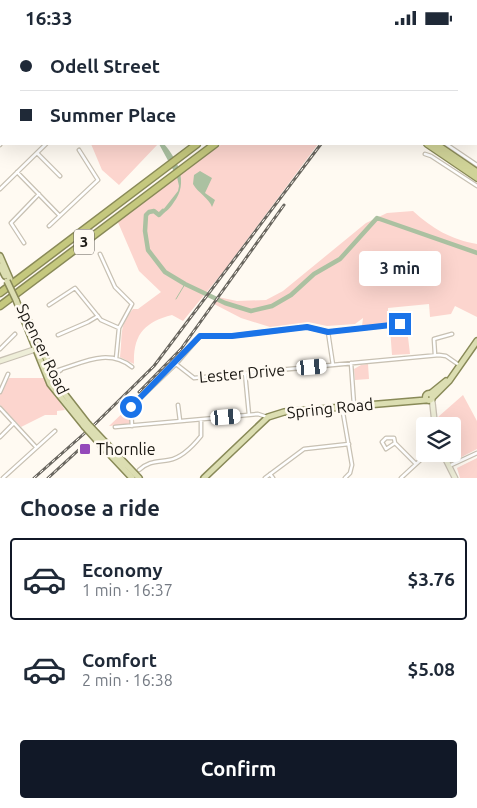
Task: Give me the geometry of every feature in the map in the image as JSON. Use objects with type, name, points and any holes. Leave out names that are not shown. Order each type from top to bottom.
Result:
[{"type":"highway","name":"3","points":[[0,293],[196,145]]},
{"type":"highway","name":"3","points":[[0,306],[214,145]]},
{"type":"highway","points":[[428,145],[477,178]]},
{"type":"highway","points":[[437,145],[477,172]]},
{"type":"main road","name":"Spencer Road","points":[[0,256],[8,280]]},
{"type":"main road","name":"Spencer Road","points":[[0,266],[62,391],[86,425],[139,478]]},
{"type":"main road","name":"Spencer Road","points":[[17,299],[50,384],[72,414],[86,425]]},
{"type":"main road","points":[[29,322],[37,344],[35,348]]},
{"type":"main road","points":[[433,417],[429,398],[459,365],[477,341]]},
{"type":"main road","points":[[0,361],[35,348]]},
{"type":"main road","points":[[35,348],[44,353]]},
{"type":"main road","points":[[62,391],[61,396],[72,414]]},
{"type":"main road","name":"Spring Road","points":[[266,418],[284,412],[429,398]]},
{"type":"main road","points":[[204,478],[266,418]]},
{"type":"main road","name":"Spencer Road","points":[[103,443],[132,478]]},
{"type":"main road","points":[[448,462],[455,478]]},
{"type":"main road","points":[[115,469],[123,471],[132,478]]},
{"type":"street","points":[[0,189],[45,145]]},
{"type":"street","points":[[447,145],[477,165]]},
{"type":"street","points":[[49,226],[59,215],[74,205],[98,180],[79,150]]},
{"type":"street","points":[[37,153],[60,175]]},
{"type":"street","points":[[425,154],[477,186]]},
{"type":"street","points":[[17,172],[59,215]]},
{"type":"street","points":[[24,243],[12,223],[39,195]]},
{"type":"street","points":[[100,254],[115,287],[132,304],[119,327],[116,359]]},
{"type":"street","points":[[49,305],[75,286],[105,323],[119,327]]},
{"type":"street","points":[[58,335],[98,316]]},
{"type":"street","points":[[132,426],[131,410],[133,405],[176,364],[200,336],[232,336],[307,327],[328,332],[400,324]]},
{"type":"street","points":[[328,332],[333,365]]},
{"type":"street","points":[[0,349],[15,334]]},
{"type":"street","points":[[435,356],[434,339],[452,334]]},
{"type":"street","name":"Lester Drive","points":[[176,364],[194,378],[435,356],[446,356],[459,365]]},
{"type":"street","points":[[44,370],[52,373],[89,359],[116,359],[132,367]]},
{"type":"street","points":[[351,363],[354,405]]},
{"type":"street","points":[[50,384],[52,373]]},
{"type":"street","points":[[246,373],[249,415]]},
{"type":"street","points":[[0,392],[8,374]]},
{"type":"street","points":[[178,405],[180,421]]},
{"type":"street","points":[[342,406],[352,467],[345,478]]},
{"type":"street","points":[[0,408],[36,447]]},
{"type":"street","name":"Spring Road","points":[[115,427],[262,414],[266,418]]},
{"type":"street","points":[[138,470],[150,462],[170,460],[183,454],[201,436],[201,420]]},
{"type":"street","points":[[0,437],[14,423]]},
{"type":"street","points":[[3,478],[54,431]]},
{"type":"street","points":[[395,443],[386,449],[382,442],[385,438],[391,437],[416,464],[401,478]]},
{"type":"street","points":[[264,478],[304,449],[348,444]]},
{"type":"street","points":[[450,466],[477,453]]},
{"type":"street","points":[[270,474],[273,478]]},
{"type":"shaded area","points":[[91,145],[157,145],[119,185],[102,170]]},
{"type":"shaded area","points":[[160,145],[165,145],[174,157],[180,172],[181,187],[168,210],[159,215],[178,191],[177,177]]},
{"type":"shaded area","points":[[221,145],[317,145],[223,272],[183,321],[172,315],[155,321],[143,331],[138,337],[134,364],[120,357],[123,326],[133,309],[138,309],[161,292],[139,271],[117,220]]},
{"type":"shaded area","points":[[200,171],[212,178],[205,193],[215,200],[212,207],[193,184],[194,175]]},
{"type":"shaded area","points":[[413,211],[442,232],[477,244],[477,317],[455,306],[451,314],[430,317],[429,304],[388,308],[388,324],[362,326],[363,318],[355,324],[327,326],[308,322],[270,327],[241,318],[214,304],[218,297],[237,301],[266,300],[283,291],[366,223],[387,213]]},
{"type":"shaded area","points":[[406,320],[410,354],[392,355],[390,328],[402,327],[401,321]]},
{"type":"shaded area","points":[[368,364],[369,379],[355,380],[354,369]]},
{"type":"shaded area","points":[[9,378],[44,378],[65,410],[57,411],[57,415],[45,415],[21,427],[0,405],[0,394]]},
{"type":"shaded area","points":[[463,395],[477,421],[477,449],[461,457],[461,417],[438,417]]},
{"type":"shaded area","points":[[130,406],[131,424],[109,426]]},
{"type":"shaded area","points":[[477,458],[477,478],[460,478],[457,468]]},
{"type":"waterway","points":[[163,211],[159,215],[154,211],[146,215],[145,231],[148,250],[165,272],[225,303],[251,311],[272,306],[291,295],[314,274],[340,259],[377,218],[477,253]]},
{"type":"waterway","points":[[176,299],[185,284]]},
{"type":"railway","points":[[34,478],[95,424],[154,366],[320,145]]},
{"type":"railway","points":[[139,392],[181,349],[284,205]]},
{"type":"railway","points":[[48,478],[83,446]]},
{"type":"place","name":"Thornlie","points":[[85,449]]},
{"type":"route","points":[[131,407],[176,364],[200,336],[232,336],[307,327],[328,332],[400,324]]}]
